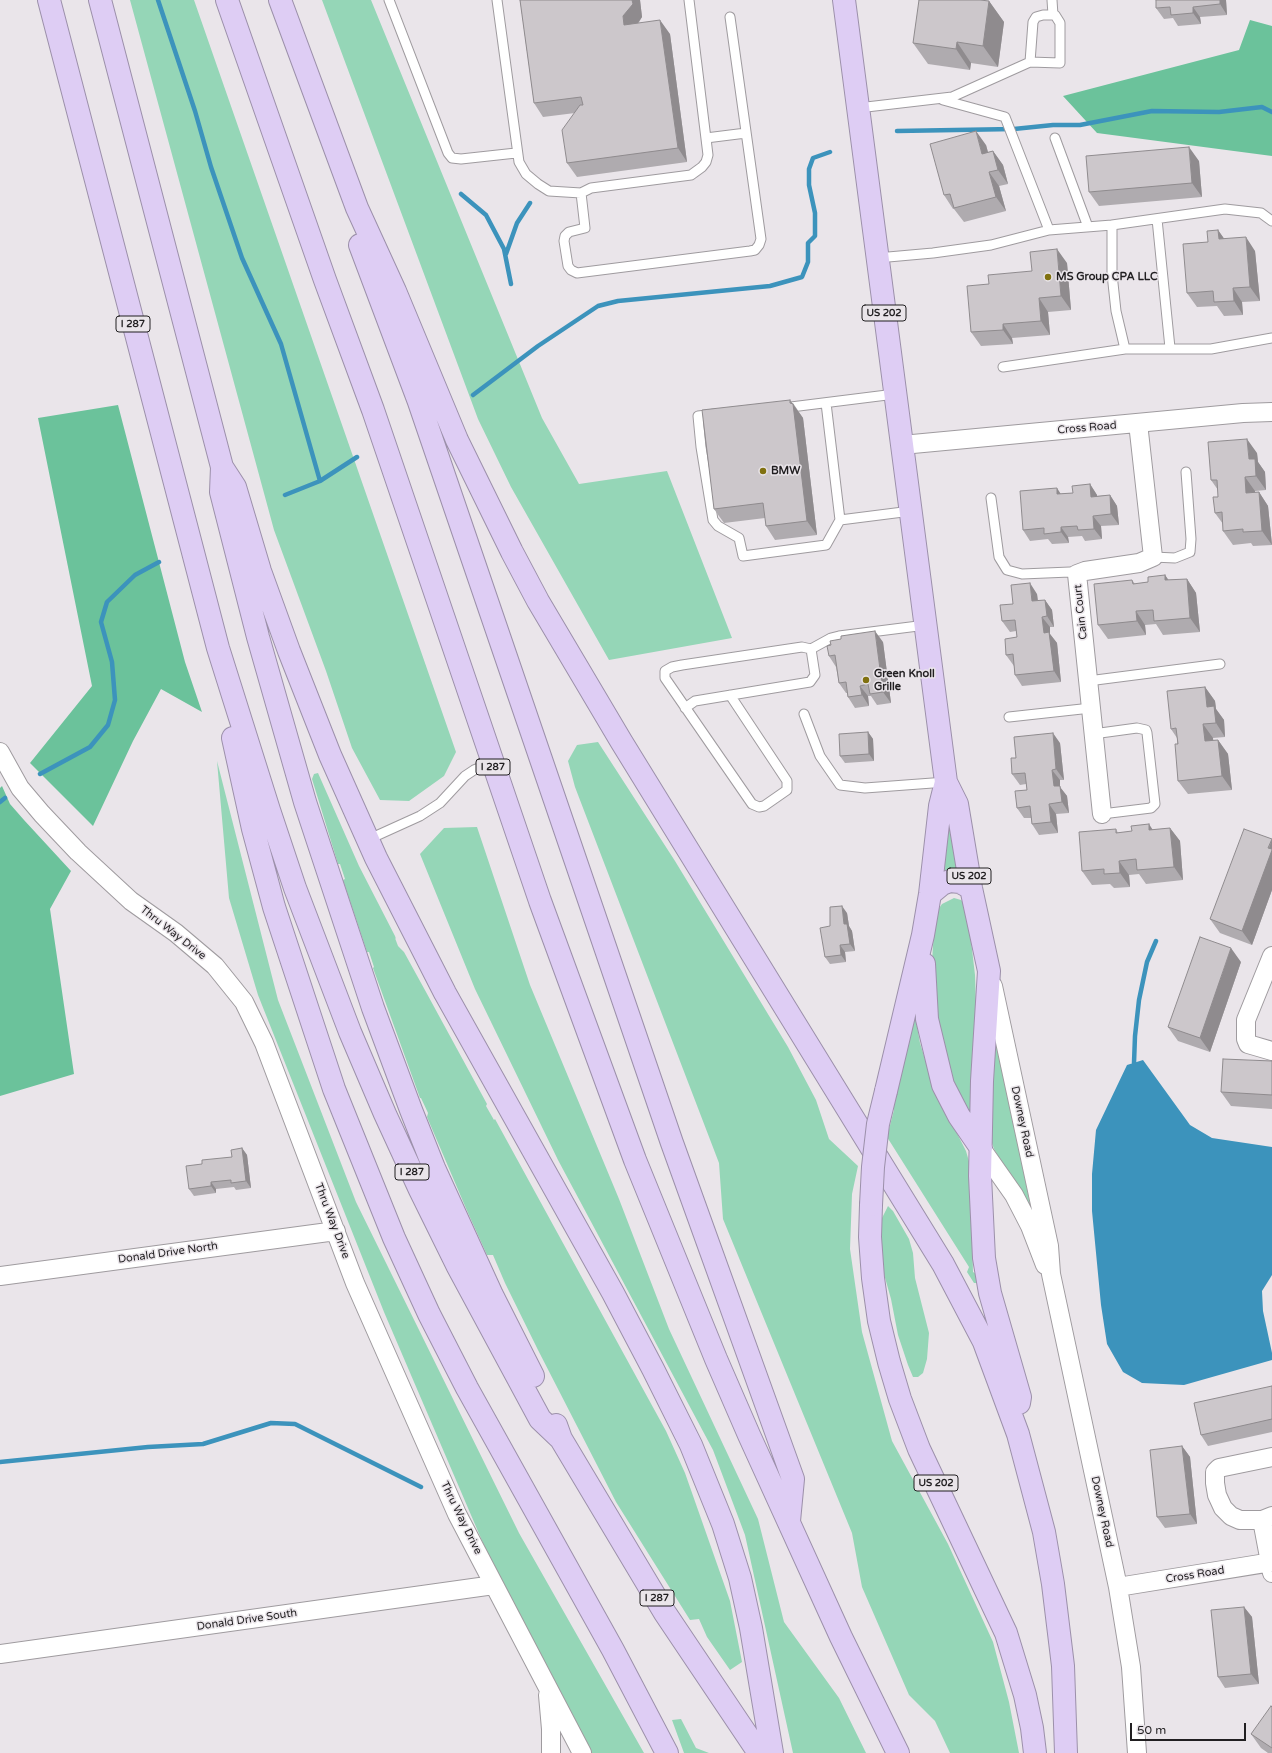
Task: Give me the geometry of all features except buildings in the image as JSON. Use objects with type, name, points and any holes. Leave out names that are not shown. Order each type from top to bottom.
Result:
[{"type":"highway","name":"I 287","points":[[49,0],[218,648],[269,810],[298,895],[348,1025],[386,1114],[456,1265],[540,1419],[561,1439]]},
{"type":"highway","name":"I 287","points":[[100,0],[222,467],[221,492],[305,802],[373,1008],[410,1110],[456,1220],[552,1413],[561,1439],[665,1612],[759,1753]]},
{"type":"highway","name":"I 287","points":[[227,0],[325,280],[377,423],[540,901],[635,1160],[716,1359],[841,1637],[898,1753]]},
{"type":"highway","name":"I 287","points":[[280,0],[357,208],[358,242],[419,402],[681,1168],[793,1479],[789,1522]]},
{"type":"highway","name":"US 202","points":[[844,0],[946,782],[957,804],[971,888],[989,971],[982,1081],[981,1148],[981,1217],[985,1270],[990,1293],[1020,1397],[1018,1434],[1044,1532],[1054,1584],[1063,1666],[1066,1753]]},
{"type":"highway","points":[[357,208],[396,291],[456,440],[525,576],[621,741],[943,1264],[984,1342],[1018,1434]]},
{"type":"highway","points":[[222,467],[235,487],[260,571],[289,651],[330,755],[368,840],[445,994],[616,1299],[691,1445],[716,1504],[738,1571],[752,1628],[772,1753]]},
{"type":"highway","points":[[218,648],[239,767],[253,829],[274,907],[334,1089],[394,1238],[429,1314],[467,1388],[613,1650],[667,1753]]},
{"type":"highway","name":"US 202","points":[[946,782],[940,806],[930,894],[923,935],[878,1124],[873,1167],[871,1251],[879,1321],[900,1399],[919,1449],[1006,1633],[1025,1695],[1032,1728],[1035,1753]]},
{"type":"highway","points":[[930,894],[942,884],[950,881],[960,882],[971,888]]},
{"type":"highway","points":[[923,935],[927,1019],[941,1078],[959,1116],[981,1148]]},
{"type":"street","name":"Cross Road","points":[[902,445],[1242,413],[1272,412]]},
{"type":"street","points":[[1138,423],[1153,558]]},
{"type":"street","name":"Cain Court","points":[[1102,814],[1077,574],[1085,571],[1139,563],[1153,558]]},
{"type":"street","name":"Thru Way Drive","points":[[0,752],[20,788],[78,852],[131,901],[176,933],[215,966],[244,1002],[264,1042],[355,1283],[457,1514],[582,1753]]},
{"type":"street","points":[[1272,956],[1246,1020],[1246,1039],[1248,1044],[1272,1051]]},
{"type":"street","name":"Downey Road","points":[[989,971],[1049,1246],[1051,1274],[1118,1587],[1131,1667],[1137,1753]]},
{"type":"street","name":"Downey Road","points":[[981,1148],[1014,1194],[1030,1226],[1041,1257],[1051,1274]]},
{"type":"street","name":"Donald Drive North","points":[[0,1276],[336,1231]]},
{"type":"street","points":[[1272,1457],[1219,1468],[1215,1472],[1217,1495],[1223,1508],[1231,1516],[1240,1520],[1267,1518],[1272,1566]]},
{"type":"street","name":"Cross Road","points":[[1118,1587],[1272,1566]]},
{"type":"street","name":"Donald Drive South","points":[[0,1654],[494,1585]]},
{"type":"street","points":[[547,1686],[551,1729],[551,1753]]},
{"type":"lane","points":[[389,0],[448,153],[452,158],[461,160],[516,153]]},
{"type":"lane","points":[[497,0],[516,153],[519,162],[526,174],[538,184],[549,190],[581,193],[591,188],[691,175],[706,162],[708,155],[689,0]]},
{"type":"lane","points":[[1052,0],[1053,15]]},
{"type":"lane","points":[[857,108],[952,97],[1030,62],[1060,63],[1060,23],[1059,19],[1053,15],[1042,15],[1036,17],[1032,22],[1030,62]]},
{"type":"lane","points":[[581,193],[585,228],[569,232],[565,236],[564,241],[568,266],[576,273],[752,251],[759,246],[761,239],[730,17]]},
{"type":"lane","points":[[942,99],[1005,117],[1049,230]]},
{"type":"lane","points":[[706,138],[746,133]]},
{"type":"lane","points":[[1055,138],[1088,227]]},
{"type":"lane","points":[[877,258],[991,246],[1049,230],[1112,225],[1225,209],[1261,213],[1272,221]]},
{"type":"lane","points":[[1157,219],[1170,348]]},
{"type":"lane","points":[[1112,225],[1112,274],[1116,311],[1125,350]]},
{"type":"lane","points":[[1003,367],[1125,350],[1170,348],[1211,349],[1272,338]]},
{"type":"lane","points":[[776,408],[895,394]]},
{"type":"lane","points":[[725,413],[698,416],[701,447],[712,520],[718,526],[739,538],[743,556],[826,545],[840,520],[826,403]]},
{"type":"lane","points":[[1153,558],[1175,558],[1190,552],[1191,540],[1186,472]]},
{"type":"lane","points":[[991,498],[999,558],[1007,570],[1022,574],[1070,572],[1077,574]]},
{"type":"lane","points":[[840,520],[911,511]]},
{"type":"lane","points":[[730,695],[788,784],[785,792],[764,806],[759,807],[752,804],[665,678],[664,673],[667,669],[682,665],[802,647],[811,649],[831,638],[839,636],[926,625]]},
{"type":"lane","points":[[685,708],[694,701],[810,682],[814,675],[811,649]]},
{"type":"lane","points":[[1088,681],[1220,664]]},
{"type":"lane","points":[[1009,717],[1091,708]]},
{"type":"lane","points":[[804,714],[820,756],[840,785],[865,788],[946,782]]},
{"type":"lane","points":[[1093,734],[1137,728],[1146,730],[1155,804],[1151,808],[1102,814]]},
{"type":"lane","points":[[368,840],[420,816],[440,803],[453,791],[465,776],[474,770],[492,763]]},
{"type":"green space","points":[[130,0],[194,0],[456,752],[444,776],[409,801],[380,800],[352,748],[326,671],[274,530]]},
{"type":"green space","points":[[322,0],[371,0],[542,418],[579,484],[667,471],[732,638],[609,660],[511,487],[478,419]]},
{"type":"green space","points":[[1250,20],[1272,26],[1272,156],[1097,133],[1063,96],[1239,50]]},
{"type":"green space","points":[[118,405],[185,662],[202,712],[161,689],[133,741],[93,826],[30,763],[92,686],[38,418]]},
{"type":"green space","points":[[598,742],[675,861],[788,1047],[816,1100],[829,1139],[858,1166],[852,1194],[850,1249],[862,1332],[892,1441],[948,1544],[993,1642],[1009,1702],[1019,1753],[950,1753],[935,1721],[909,1695],[862,1587],[852,1533],[723,1219],[719,1163],[575,787],[568,761],[577,745]]},
{"type":"green space","points":[[217,761],[278,1000],[356,1202],[519,1533],[644,1753],[573,1753],[384,1312],[258,995],[229,898]]},
{"type":"green space","points":[[318,773],[359,866],[395,936],[398,946],[404,952],[487,1104],[486,1106],[494,1120],[495,1119],[666,1431],[685,1473],[730,1601],[742,1662],[730,1670],[707,1637],[699,1619],[690,1620],[616,1502],[538,1350],[493,1255],[487,1255],[427,1117],[428,1113],[420,1098],[373,968],[374,967],[369,952],[367,952],[312,779],[314,774]]},
{"type":"green space","points":[[2,786],[10,804],[71,871],[50,909],[74,1074],[0,1096],[0,788]]},
{"type":"green space","points":[[947,812],[960,872],[941,875]]},
{"type":"green space","points":[[477,827],[530,985],[619,1199],[669,1329],[758,1519],[784,1622],[839,1698],[866,1753],[793,1753],[745,1535],[713,1450],[558,1160],[475,989],[420,854],[444,828]]},
{"type":"green space","points":[[954,898],[961,900],[967,906],[975,975],[976,1005],[971,1111],[967,1114],[942,1060],[932,962],[935,914],[942,904]]},
{"type":"green space","points":[[915,1015],[920,1043],[934,1088],[966,1151],[970,1165],[973,1272],[976,1274],[977,1283],[974,1283],[967,1272],[969,1267],[887,1137],[894,1110],[892,1107]]},
{"type":"green space","points":[[995,1030],[1030,1204],[1027,1205],[994,1149],[990,1137]]},
{"type":"green space","points":[[888,1206],[893,1211],[909,1239],[913,1253],[915,1278],[929,1333],[927,1359],[923,1373],[918,1377],[913,1377],[898,1335],[891,1299],[882,1267],[882,1218]]},
{"type":"green space","points":[[681,1719],[696,1748],[709,1753],[684,1753],[672,1720]]},
{"type":"water","points":[[1143,1060],[1190,1125],[1212,1138],[1272,1147],[1272,1275],[1262,1291],[1263,1311],[1272,1353],[1272,1360],[1184,1385],[1142,1383],[1123,1372],[1107,1344],[1101,1305],[1092,1211],[1092,1174],[1096,1130],[1127,1065]]},
{"type":"waterway","points":[[158,0],[195,111],[211,167],[242,258],[281,344],[320,481]]},
{"type":"waterway","points":[[897,131],[1014,129],[1053,125],[1080,125],[1152,111],[1219,112],[1262,107],[1272,112]]},
{"type":"waterway","points":[[473,395],[538,346],[598,306],[618,301],[770,286],[802,277],[808,262],[808,243],[815,236],[815,213],[809,185],[809,169],[813,158],[830,152]]},
{"type":"waterway","points":[[461,194],[486,215],[504,249],[511,284]]},
{"type":"waterway","points":[[506,254],[517,223],[530,203]]},
{"type":"waterway","points":[[285,495],[320,481],[357,457]]},
{"type":"waterway","points":[[40,774],[90,747],[108,725],[115,700],[112,662],[101,622],[107,602],[135,575],[159,562]]},
{"type":"waterway","points":[[0,802],[5,798]]},
{"type":"waterway","points":[[1134,1063],[1139,1000],[1147,962],[1156,941]]},
{"type":"waterway","points":[[0,1462],[148,1447],[203,1444],[271,1423],[295,1424],[421,1487]]},
{"type":"place","name":"MS Group CPA LLC","points":[[1048,277]]},
{"type":"place","name":"BMW","points":[[763,471]]},
{"type":"place","name":"Green Knoll Grille","points":[[866,680]]}]
